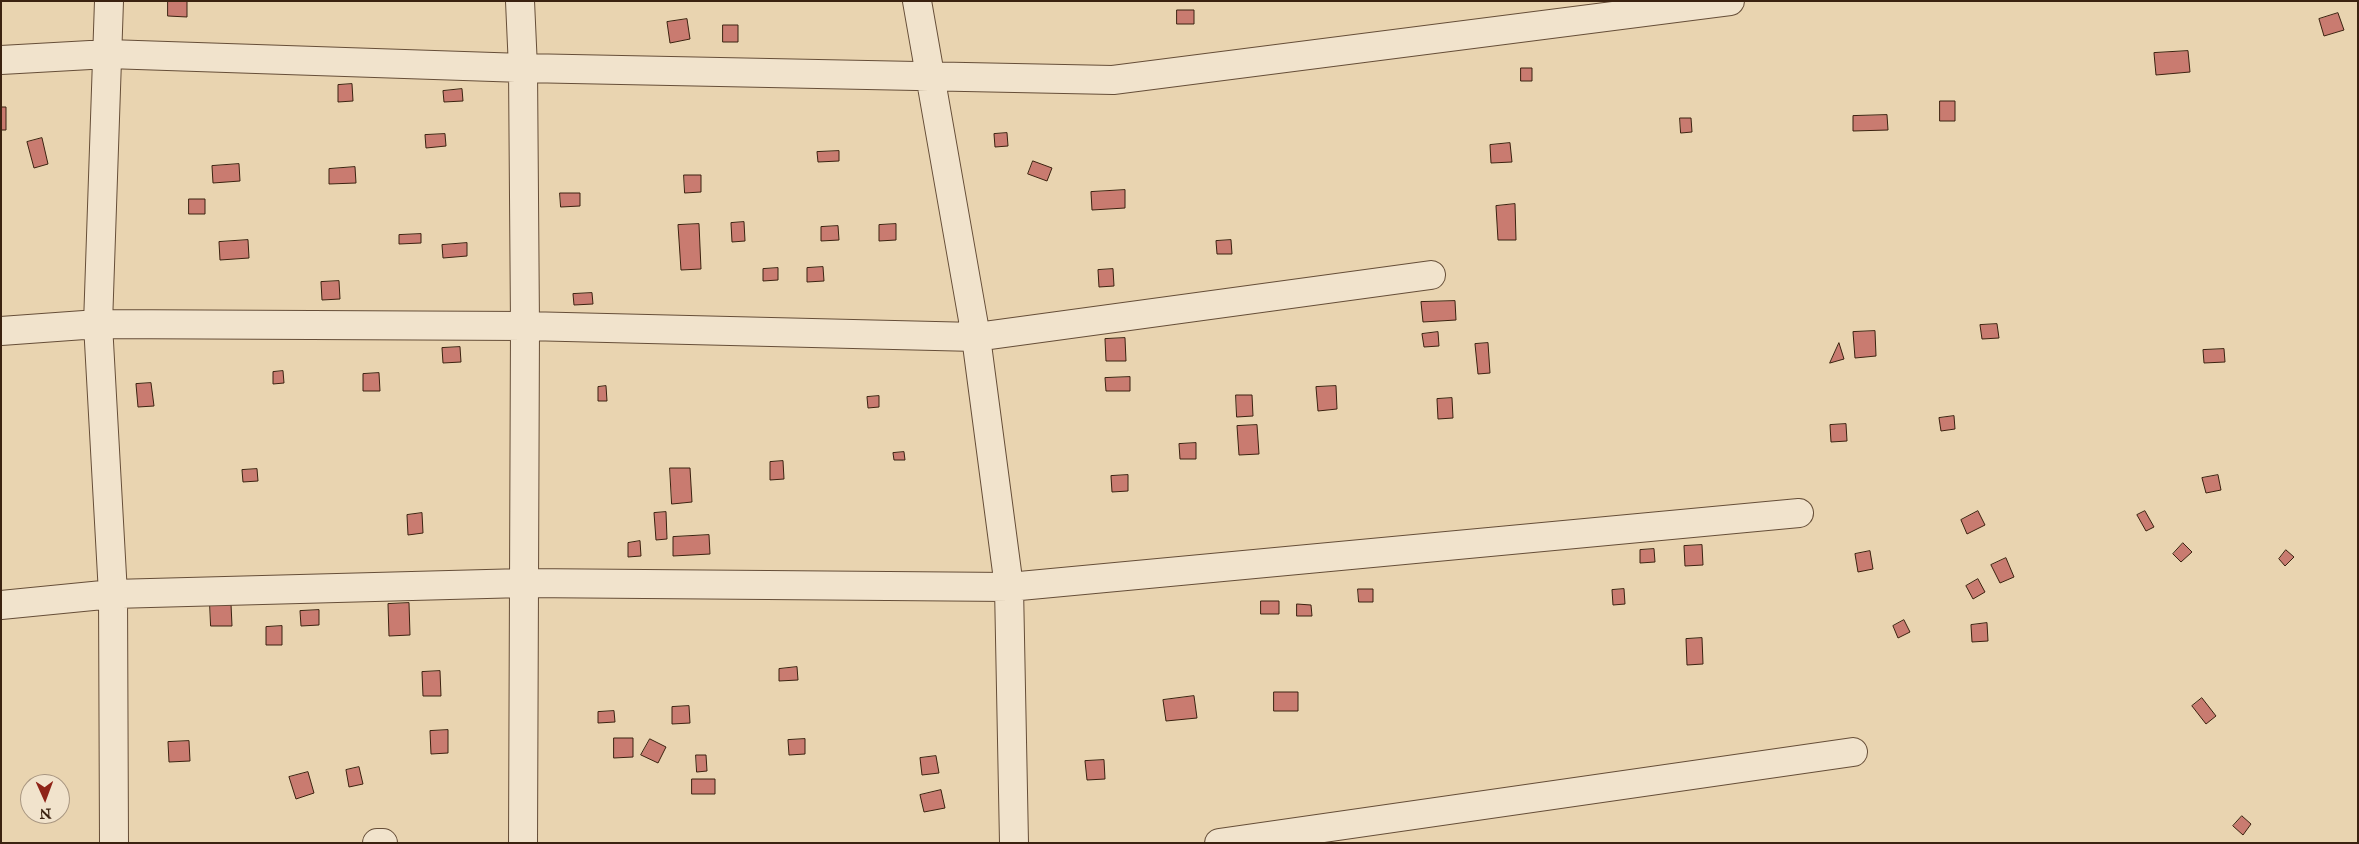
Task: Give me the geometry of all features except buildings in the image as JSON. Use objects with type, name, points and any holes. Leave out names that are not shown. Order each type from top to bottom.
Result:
[{"type":"street","points":[[109,1],[98,324],[113,594],[114,843]]},
{"type":"street","points":[[520,1],[523,68],[525,326],[523,843]]},
{"type":"street","points":[[917,1],[976,337],[1009,587],[1014,843]]},
{"type":"street","points":[[1,60],[108,54],[523,68],[1113,80],[1730,1]]},
{"type":"street","points":[[1,331],[98,324],[525,326],[976,337],[1431,275]]},
{"type":"street","points":[[1,605],[113,594],[524,583],[1009,587],[1799,513]]},
{"type":"street","points":[[1219,843],[1852,752]]},
{"type":"street","points":[[377,843],[383,843]]}]
